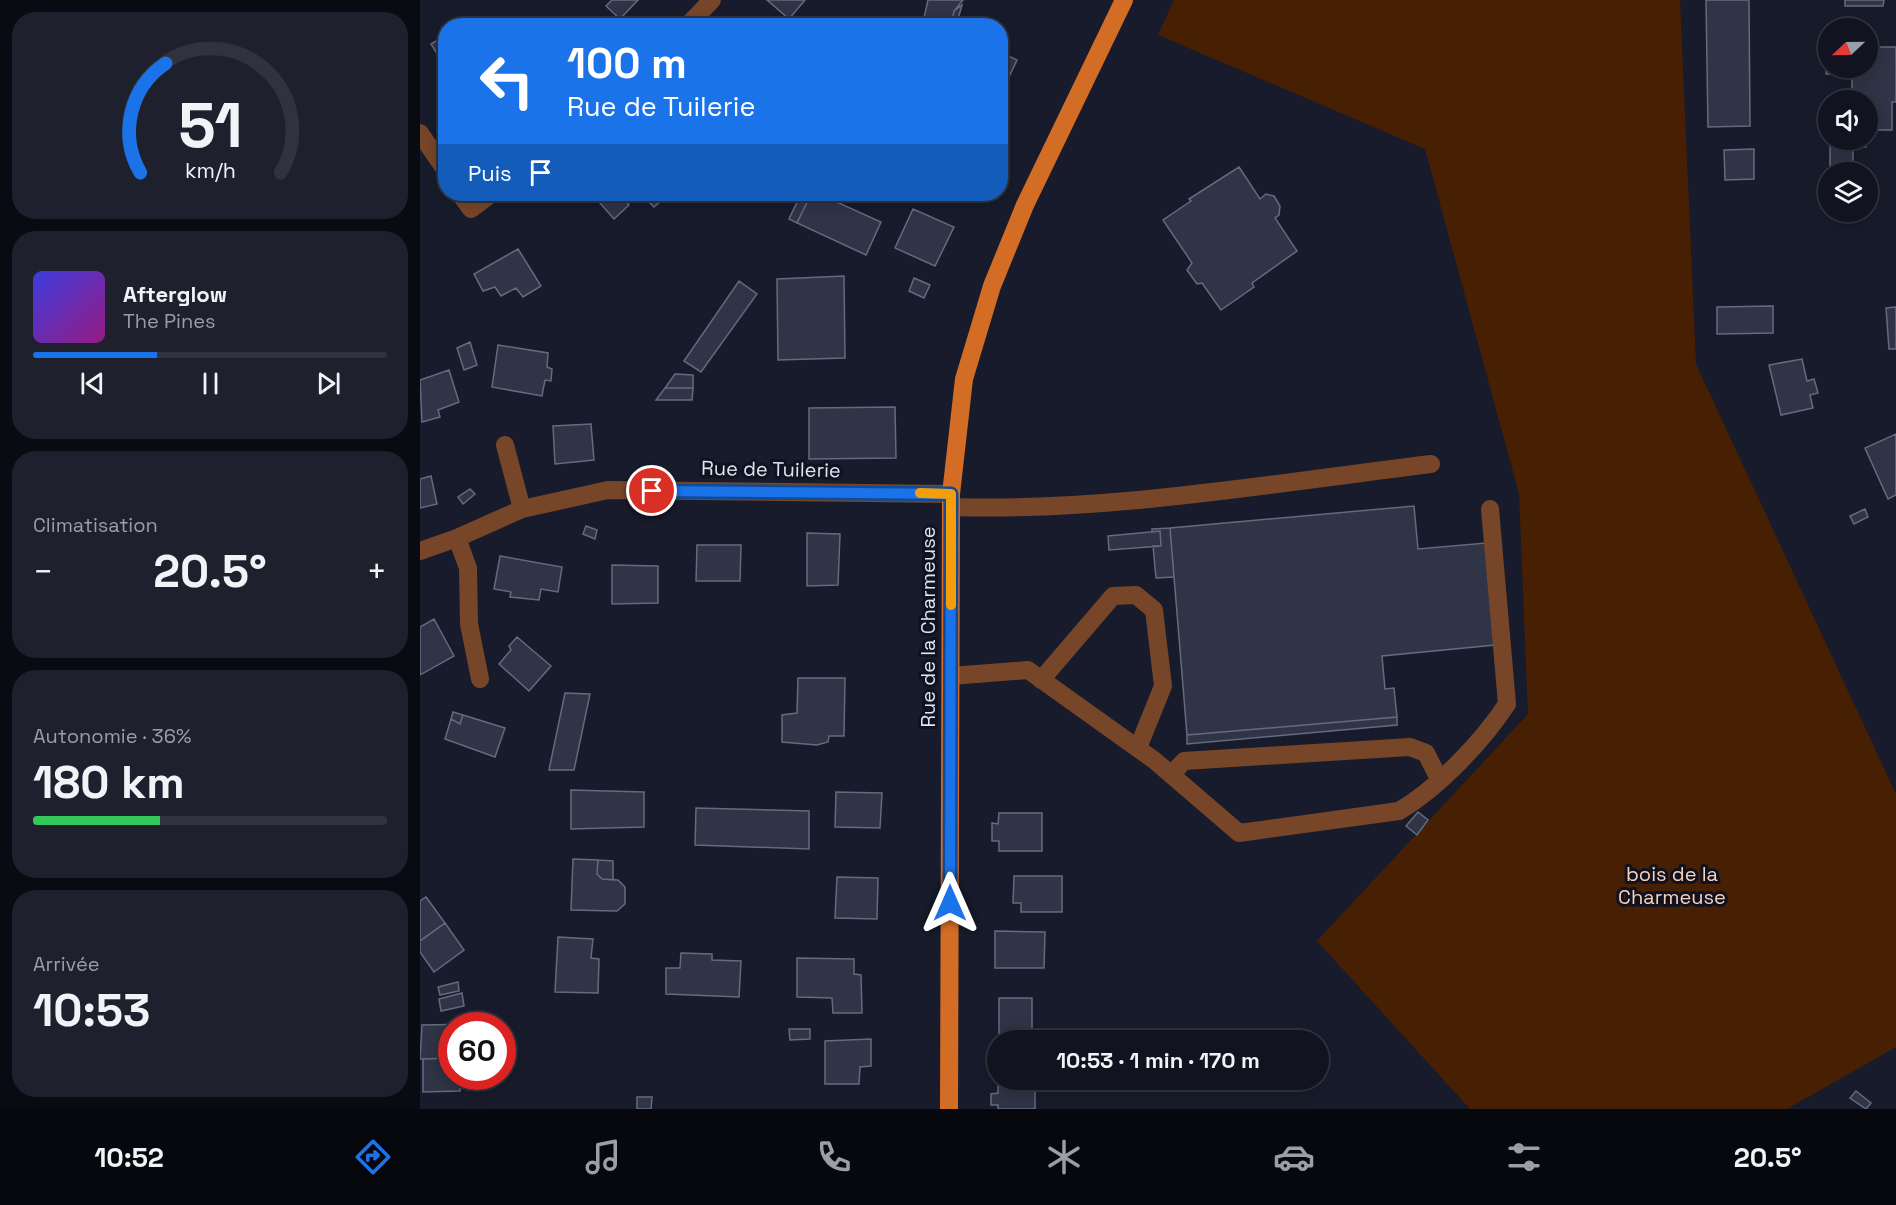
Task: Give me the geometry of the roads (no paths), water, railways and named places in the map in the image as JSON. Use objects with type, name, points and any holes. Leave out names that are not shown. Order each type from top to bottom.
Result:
[{"type":"main road","name":"Rue de la Charmeuse","points":[[949,1109],[951,501],[964,379],[992,286],[1025,205],[1124,0]]},
{"type":"street","points":[[695,18],[712,0]]},
{"type":"street","points":[[420,133],[438,159]]},
{"type":"street","points":[[465,201],[471,209],[482,201]]},
{"type":"street","points":[[505,446],[522,509]]},
{"type":"street","name":"Rue de Tuilerie","points":[[420,551],[457,538],[522,509],[608,490],[951,501],[995,508],[1090,504],[1431,464]]},
{"type":"street","points":[[951,676],[1028,670],[1138,748],[1239,833],[1399,811],[1418,800],[1491,729],[1507,704],[1490,508]]},
{"type":"street","points":[[457,538],[468,568],[469,624],[480,679]]},
{"type":"street","points":[[1041,680],[1113,596],[1136,595],[1154,610],[1162,686],[1138,748]]},
{"type":"street","points":[[1171,775],[1184,760],[1410,747],[1426,753],[1439,779]]},
{"type":"park label","name":"bois de la Charmeuse","points":[[1672,886]]}]
